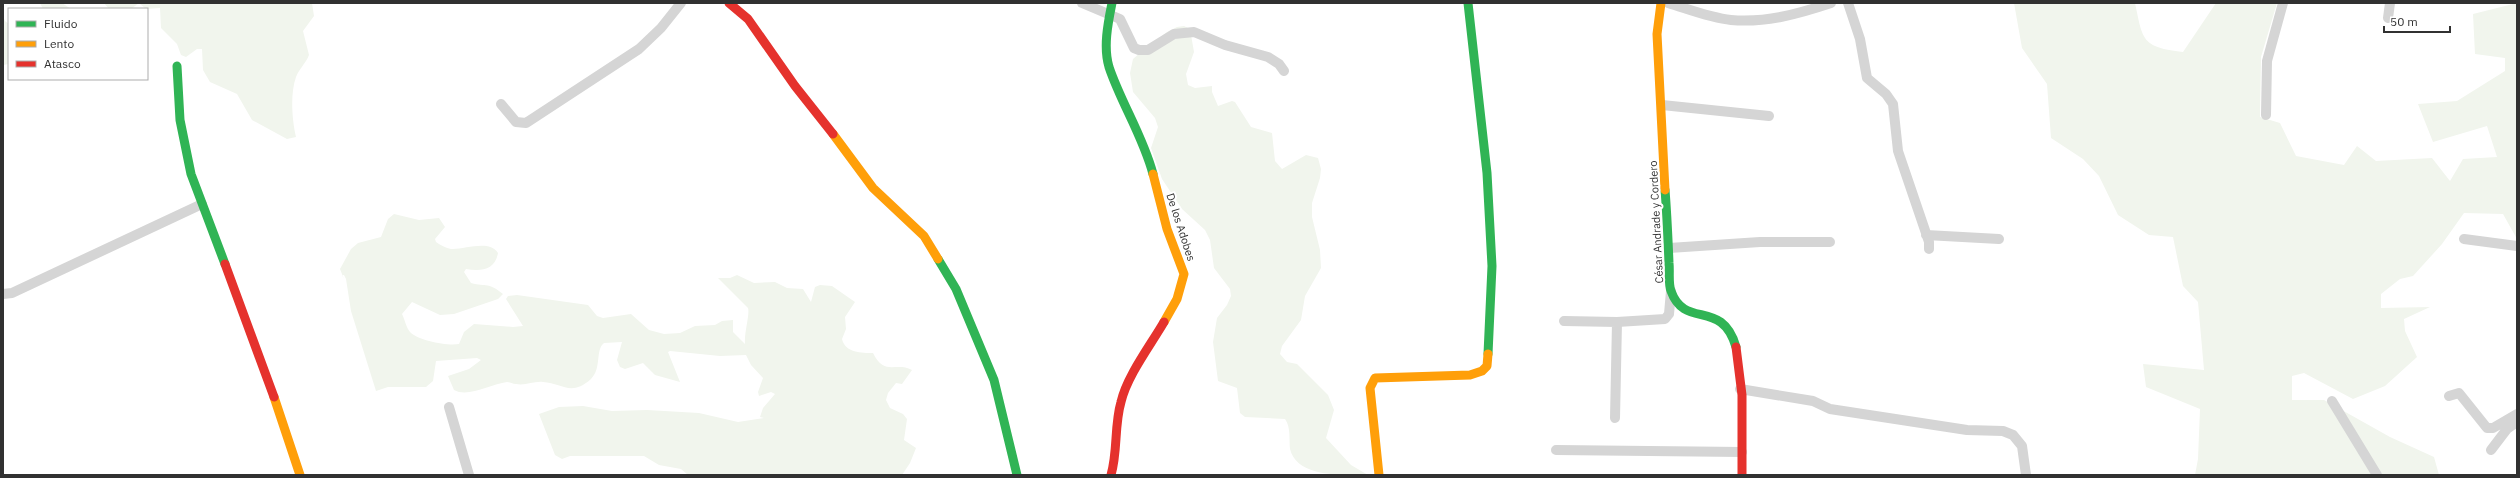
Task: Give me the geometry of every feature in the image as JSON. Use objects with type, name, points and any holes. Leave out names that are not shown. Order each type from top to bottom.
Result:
[{"type":"street","points":[[501,104],[516,122],[526,123],[639,49],[662,28],[681,3]]},
{"type":"street","points":[[729,3],[748,19],[873,188],[924,236],[956,289],[994,380],[1017,475]]},
{"type":"street","points":[[1082,3],[1120,19],[1134,48],[1139,50],[1148,50],[1174,34],[1194,32],[1225,45],[1268,57],[1279,64],[1284,71]]},
{"type":"street","name":"De los Adobes","points":[[1111,475],[1114,465],[1117,411],[1122,394],[1177,299],[1182,287],[1184,274],[1167,229],[1148,157],[1110,66],[1106,50],[1109,14],[1112,3]]},
{"type":"street","points":[[1380,475],[1370,388],[1371,381],[1374,378],[1470,375],[1482,371],[1488,362],[1492,266],[1491,227],[1468,3]]},
{"type":"street","name":"César Andrade y Cordero","points":[[1661,3],[1657,34],[1671,291],[1681,306],[1688,312],[1721,320],[1731,330],[1739,350],[1742,475]]},
{"type":"street","points":[[1668,3],[1730,20],[1761,21],[1793,16],[1831,3]]},
{"type":"street","points":[[1848,3],[1860,39],[1867,78],[1886,94],[1893,104],[1898,151],[1926,235],[1929,249]]},
{"type":"street","points":[[2266,115],[2267,61],[2283,3]]},
{"type":"street","points":[[2388,18],[2390,3]]},
{"type":"street","points":[[177,66],[180,120],[191,174],[266,372],[300,475]]},
{"type":"street","points":[[1662,105],[1769,116]]},
{"type":"street","points":[[3,294],[12,292],[202,204]]},
{"type":"street","points":[[1926,235],[1999,239]]},
{"type":"street","points":[[2464,239],[2517,246]]},
{"type":"street","points":[[1669,248],[1760,242],[1830,242]]},
{"type":"street","points":[[1564,321],[1617,322],[1665,319],[1669,314],[1671,291]]},
{"type":"street","points":[[1615,418],[1617,322]]},
{"type":"street","points":[[1740,389],[1813,401],[1830,409],[1967,430],[2003,431],[2013,435],[2022,446],[2026,475]]},
{"type":"street","points":[[2449,396],[2460,393],[2487,428],[2493,428],[2517,414]]},
{"type":"street","points":[[2332,401],[2377,475]]},
{"type":"street","points":[[449,407],[469,475]]},
{"type":"street","points":[[2491,450],[2507,429],[2517,422]]},
{"type":"street","points":[[1556,450],[1742,452]]},
{"type":"shaded area","points":[[40,3],[62,3],[70,8],[42,8]]},
{"type":"shaded area","points":[[104,3],[139,3],[132,8],[108,8]]},
{"type":"shaded area","points":[[139,3],[312,3],[314,16],[303,31],[309,55],[297,74],[292,99],[293,123],[296,137],[287,139],[252,120],[237,94],[210,82],[203,70],[202,49],[197,49],[186,57],[181,55],[177,44],[161,28],[160,8],[145,8]]},
{"type":"shaded area","points":[[2014,3],[2135,3],[2140,26],[2147,40],[2159,48],[2183,52],[2216,3],[2277,3],[2261,57],[2260,117],[2280,123],[2296,156],[2344,165],[2357,146],[2376,161],[2432,158],[2450,181],[2463,159],[2497,157],[2487,126],[2433,142],[2418,104],[2457,101],[2505,71],[2505,58],[2475,54],[2473,14],[2517,3],[2517,239],[2503,214],[2464,213],[2442,244],[2413,276],[2400,279],[2381,294],[2381,308],[2430,307],[2404,319],[2405,331],[2417,357],[2385,386],[2353,399],[2304,373],[2292,376],[2292,400],[2324,400],[2390,437],[2434,457],[2439,475],[2195,475],[2198,459],[2200,409],[2146,387],[2143,364],[2204,370],[2198,302],[2183,286],[2173,237],[2149,235],[2118,215],[2099,176],[2083,159],[2051,138],[2047,84],[2022,48]]},
{"type":"shaded area","points":[[3,16],[8,23],[8,64],[3,65]]},
{"type":"shaded area","points":[[1184,26],[1190,29],[1194,52],[1186,74],[1188,85],[1195,88],[1212,86],[1212,92],[1218,106],[1232,101],[1235,102],[1251,127],[1272,133],[1275,161],[1282,169],[1306,155],[1318,158],[1321,169],[1320,178],[1312,203],[1312,217],[1320,250],[1321,268],[1305,296],[1301,320],[1282,346],[1280,354],[1287,362],[1297,364],[1328,395],[1334,410],[1326,438],[1351,465],[1368,475],[1322,473],[1311,470],[1302,465],[1294,458],[1290,449],[1289,430],[1285,419],[1245,417],[1240,413],[1237,388],[1218,381],[1213,342],[1217,318],[1227,305],[1231,296],[1230,289],[1214,268],[1210,240],[1205,230],[1182,209],[1162,179],[1151,148],[1158,127],[1155,118],[1133,92],[1130,73],[1133,59],[1167,32],[1177,27]]},
{"type":"shaded area","points":[[394,214],[419,220],[439,218],[445,227],[435,239],[436,242],[447,248],[456,249],[483,246],[494,249],[498,253],[494,263],[481,270],[466,269],[464,272],[471,283],[491,286],[503,294],[498,299],[454,314],[440,315],[412,302],[402,314],[410,332],[414,335],[433,342],[454,344],[459,344],[464,332],[474,324],[513,327],[523,326],[506,299],[508,296],[517,295],[588,305],[597,316],[603,318],[631,314],[649,330],[664,334],[680,333],[695,326],[715,325],[722,321],[733,320],[733,332],[745,344],[748,308],[718,278],[730,278],[737,275],[754,283],[775,282],[787,288],[803,289],[811,302],[815,287],[820,285],[832,286],[855,302],[845,317],[846,329],[842,339],[844,344],[850,350],[873,353],[877,360],[886,367],[901,367],[912,370],[902,384],[896,383],[888,393],[886,400],[890,408],[903,414],[907,419],[904,440],[916,448],[910,463],[902,475],[688,475],[681,469],[659,465],[644,456],[570,456],[562,459],[555,455],[539,414],[559,407],[583,406],[612,411],[647,410],[699,413],[738,422],[764,418],[760,417],[763,408],[775,394],[771,392],[759,396],[758,392],[763,378],[751,365],[746,355],[720,356],[670,351],[668,352],[680,382],[655,375],[643,363],[625,369],[620,367],[617,360],[622,342],[604,343],[601,346],[598,365],[594,375],[591,379],[578,387],[567,388],[543,382],[513,384],[507,382],[473,392],[460,392],[454,390],[448,376],[469,369],[481,360],[477,358],[436,361],[433,381],[426,387],[388,387],[376,391],[351,311],[346,279],[344,275],[342,275],[340,269],[351,249],[358,243],[381,237],[388,219]]},
{"type":"traffic: fast","points":[[1112,3],[1106,43],[1107,59],[1114,80],[1144,146],[1153,174]]},
{"type":"traffic: fast","points":[[1468,3],[1487,173],[1492,266],[1488,354]]},
{"type":"traffic: fast","points":[[177,66],[180,120],[191,174],[225,264]]},
{"type":"traffic: fast","points":[[1665,190],[1669,281],[1671,291],[1677,303],[1685,309],[1713,318],[1722,323],[1730,332],[1736,347]]},
{"type":"traffic: fast","points":[[938,259],[956,289],[994,380],[1017,475]]},
{"type":"traffic: slow","points":[[1661,3],[1657,34],[1665,190]]},
{"type":"traffic: slow","points":[[833,134],[873,188],[924,236],[938,259]]},
{"type":"traffic: slow","points":[[1153,174],[1167,229],[1184,274],[1177,299],[1164,322]]},
{"type":"traffic: slow","points":[[1379,475],[1370,388],[1375,378],[1470,375],[1482,371],[1487,366],[1488,354]]},
{"type":"traffic: slow","points":[[274,397],[300,475]]},
{"type":"traffic: jam","points":[[729,3],[748,19],[795,86],[833,134]]},
{"type":"traffic: jam","points":[[225,264],[274,397]]},
{"type":"traffic: jam","points":[[1111,475],[1115,457],[1119,411],[1124,392],[1128,382],[1164,322]]},
{"type":"traffic: jam","points":[[1736,347],[1742,395],[1742,475]]}]
